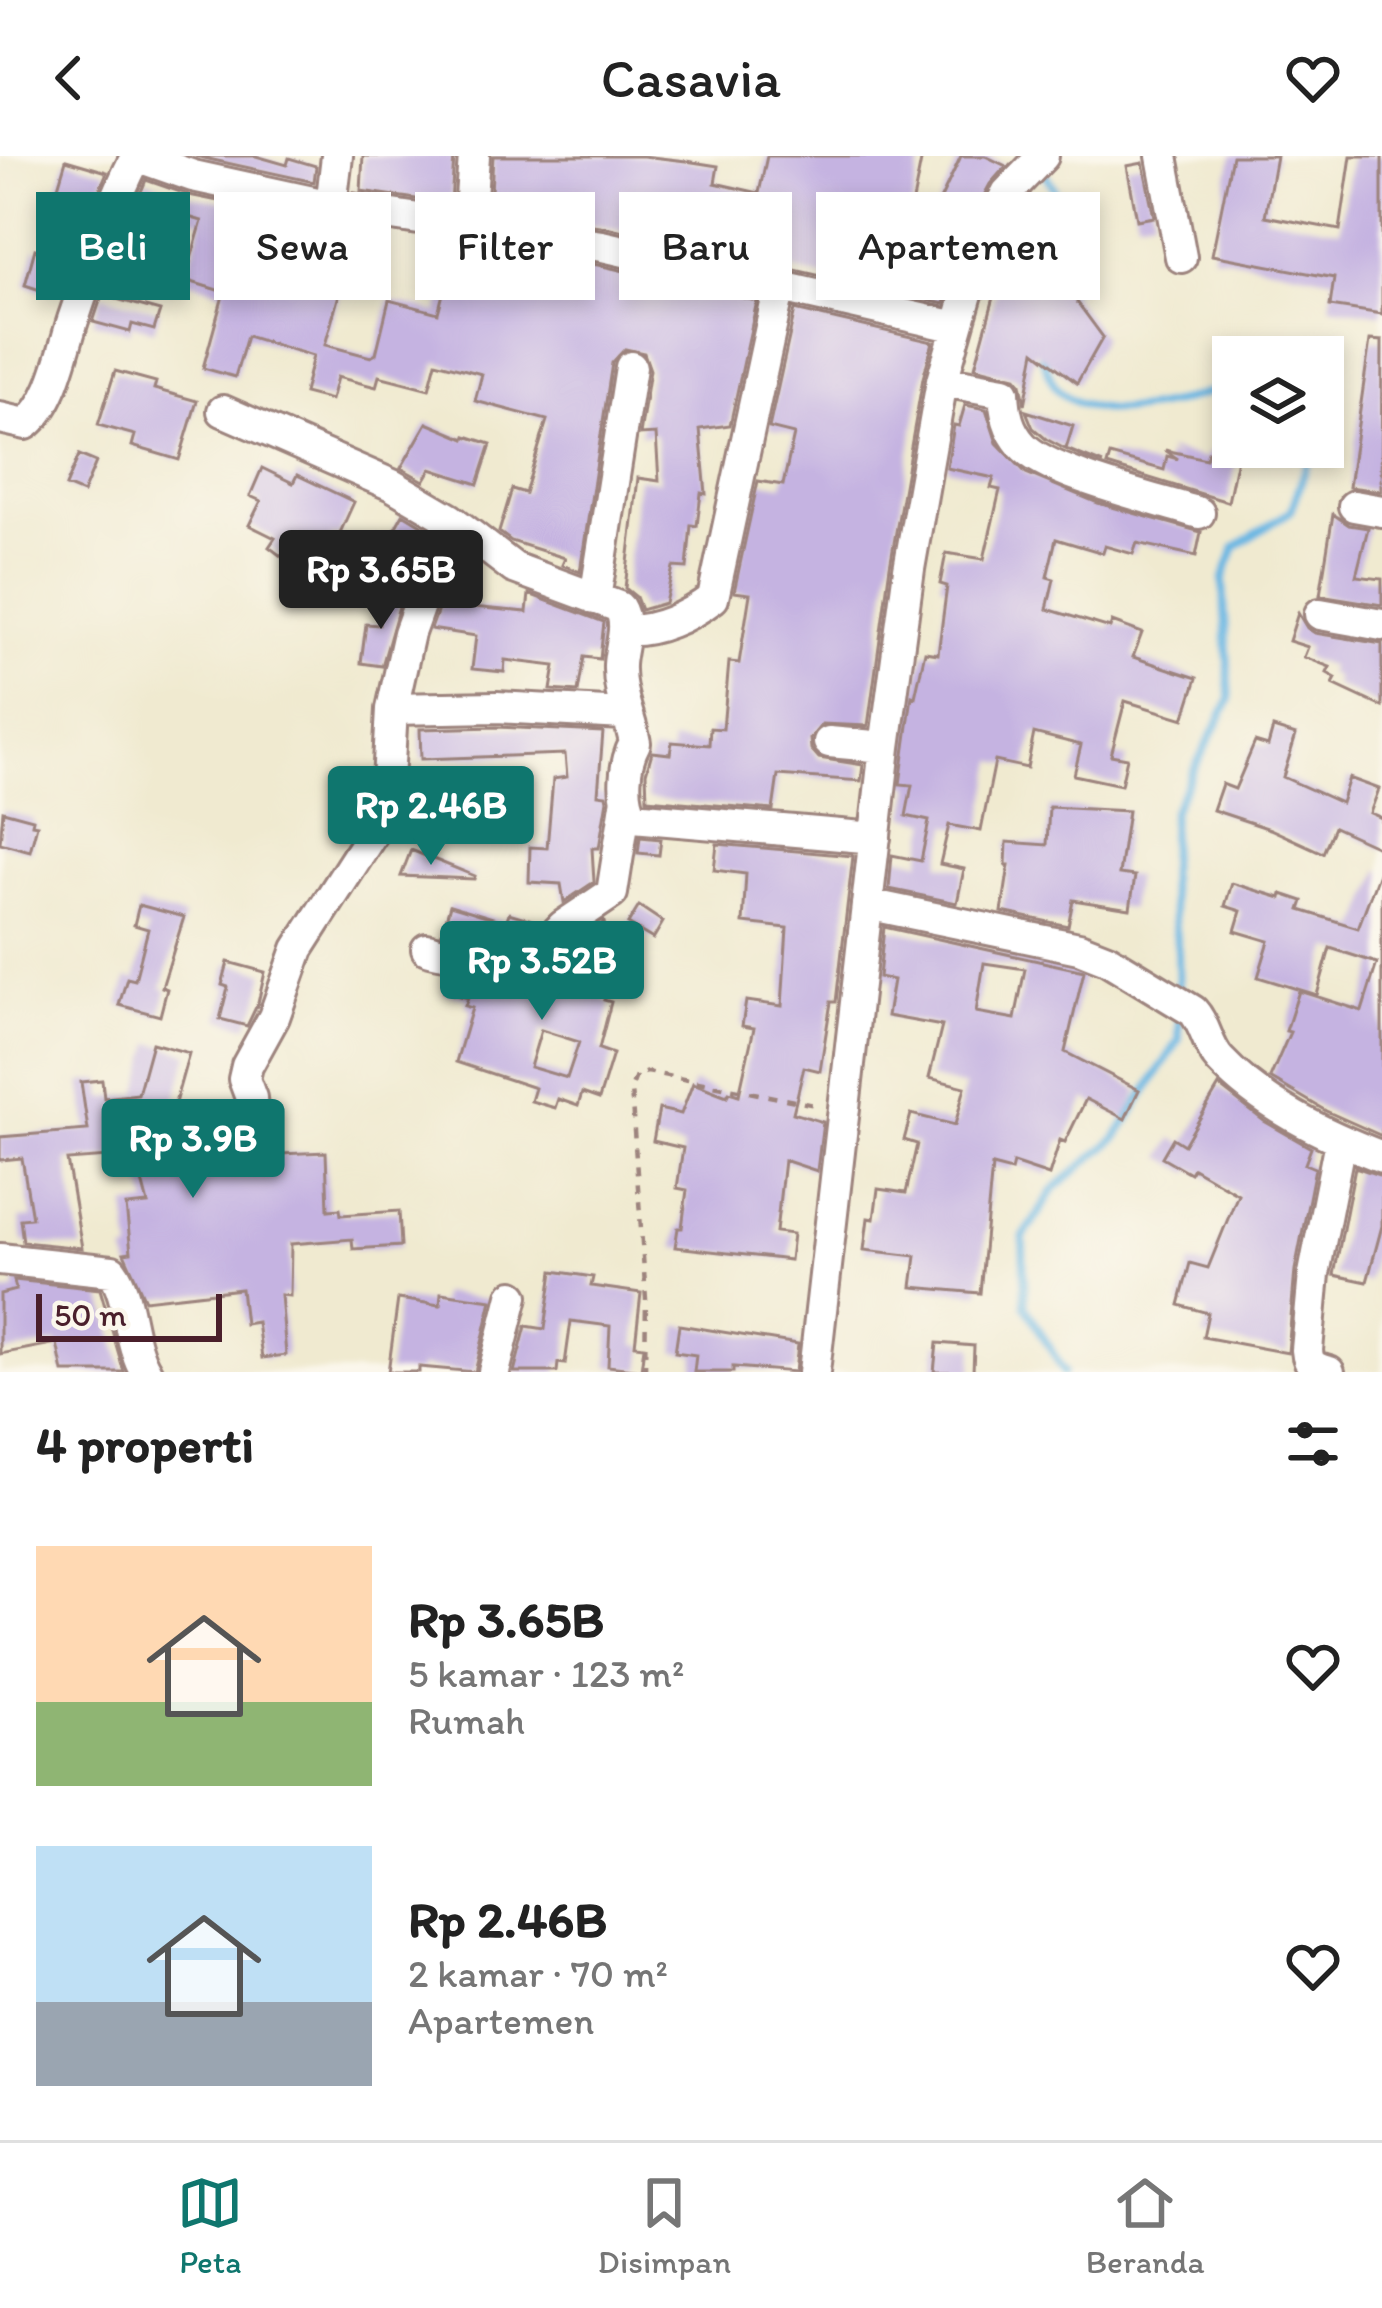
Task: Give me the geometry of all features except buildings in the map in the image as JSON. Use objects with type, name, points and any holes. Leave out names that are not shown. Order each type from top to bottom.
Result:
[{"type":"street","points":[[333,192],[337,156]]},
{"type":"street","points":[[471,192],[474,156]]},
{"type":"street","points":[[814,1372],[885,747],[909,569],[942,381],[983,238],[1007,193],[1042,156]]},
{"type":"street","points":[[1162,156],[1181,257]]},
{"type":"street","points":[[0,418],[26,424],[33,419],[52,382],[114,204],[136,157],[267,192]]},
{"type":"street","points":[[792,288],[957,327]]},
{"type":"street","points":[[624,630],[668,623],[713,598],[776,300]]},
{"type":"street","points":[[595,599],[631,367]]},
{"type":"street","points":[[942,381],[1004,392],[1010,426],[1024,448],[1039,456],[1069,471],[1199,512]]},
{"type":"street","points":[[223,411],[392,485],[450,519],[514,568],[619,607],[624,616],[619,668],[624,714],[635,742],[628,756],[612,893],[563,926],[536,954],[491,948],[459,956],[428,949]]},
{"type":"street","points":[[253,1124],[244,1079],[247,1066],[274,1017],[298,949],[375,829],[388,781],[392,709],[410,633],[450,519]]},
{"type":"street","points":[[1320,614],[1382,625]]},
{"type":"street","points":[[392,709],[496,707],[624,714]]},
{"type":"street","points":[[829,742],[885,747]]},
{"type":"street","points":[[626,804],[633,817],[660,822],[875,838]]},
{"type":"street","points":[[867,904],[1079,948],[1107,959],[1192,1011],[1202,1020],[1215,1055],[1260,1094],[1340,1141],[1382,1157]]},
{"type":"street","points":[[1329,1372],[1307,1361],[1307,1350],[1314,1274],[1340,1141]]},
{"type":"street","points":[[0,1258],[112,1270],[119,1280],[133,1347],[146,1372]]},
{"type":"street","points":[[494,1372],[513,1296]]},
{"type":"path","points":[[645,1372],[646,1299],[631,1089],[636,1076],[647,1072],[841,1109]]},
{"type":"waterway","points":[[1041,167],[1055,192]]},
{"type":"waterway","points":[[1045,347],[1042,357],[1059,391],[1098,409],[1144,408],[1212,392]]},
{"type":"waterway","points":[[1179,994],[1169,884],[1172,812],[1230,700],[1223,580],[1235,547],[1291,511],[1306,468]]},
{"type":"waterway","points":[[1064,1372],[1025,1305],[1023,1238],[1054,1189],[1116,1138],[1179,1040],[1179,1015]]}]
